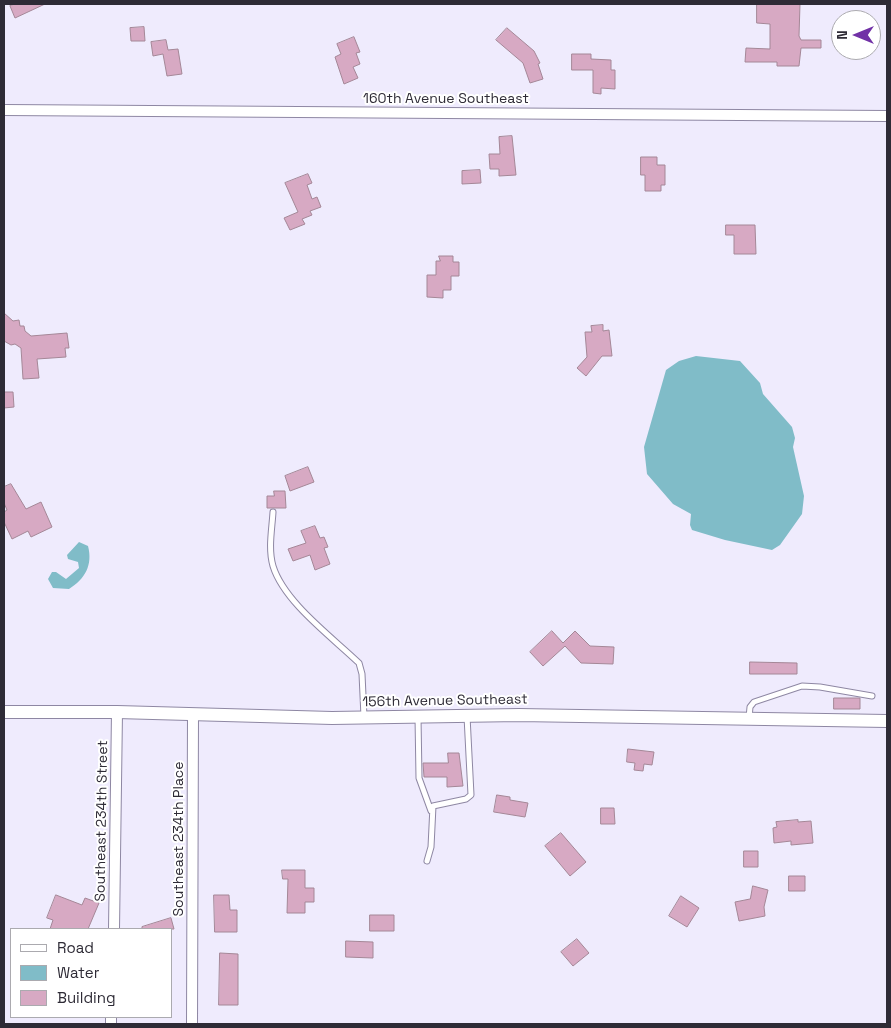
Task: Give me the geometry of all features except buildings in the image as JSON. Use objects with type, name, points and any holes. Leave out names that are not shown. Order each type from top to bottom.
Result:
[{"type":"street","name":"160th Avenue Southeast","points":[[4,110],[887,116]]},
{"type":"street","name":"156th Avenue Southeast","points":[[4,712],[117,712],[364,718],[467,716],[887,720]]},
{"type":"street","name":"Southeast 234th Street","points":[[114,928],[117,712]]},
{"type":"street","name":"Southeast 234th Place","points":[[192,1024],[193,714]]},
{"type":"lane","points":[[273,512],[270,547],[278,580],[304,610],[359,663],[362,674],[364,718]]},
{"type":"lane","points":[[749,718],[750,707],[754,702],[802,686],[820,687],[872,696]]},
{"type":"lane","points":[[431,811],[433,806],[471,795],[467,716]]},
{"type":"lane","points":[[418,717],[419,778],[431,811],[431,847],[427,861]]},
{"type":"water","points":[[696,356],[740,361],[760,383],[763,394],[792,427],[795,438],[793,447],[804,496],[802,514],[780,545],[772,550],[725,540],[692,530],[690,525],[691,514],[673,504],[647,474],[644,447],[666,370],[679,361]]},
{"type":"water","points":[[79,542],[88,546],[89,559],[86,571],[79,581],[69,589],[53,588],[48,579],[52,572],[56,572],[66,579],[79,568],[78,562],[68,559],[67,555]]}]
